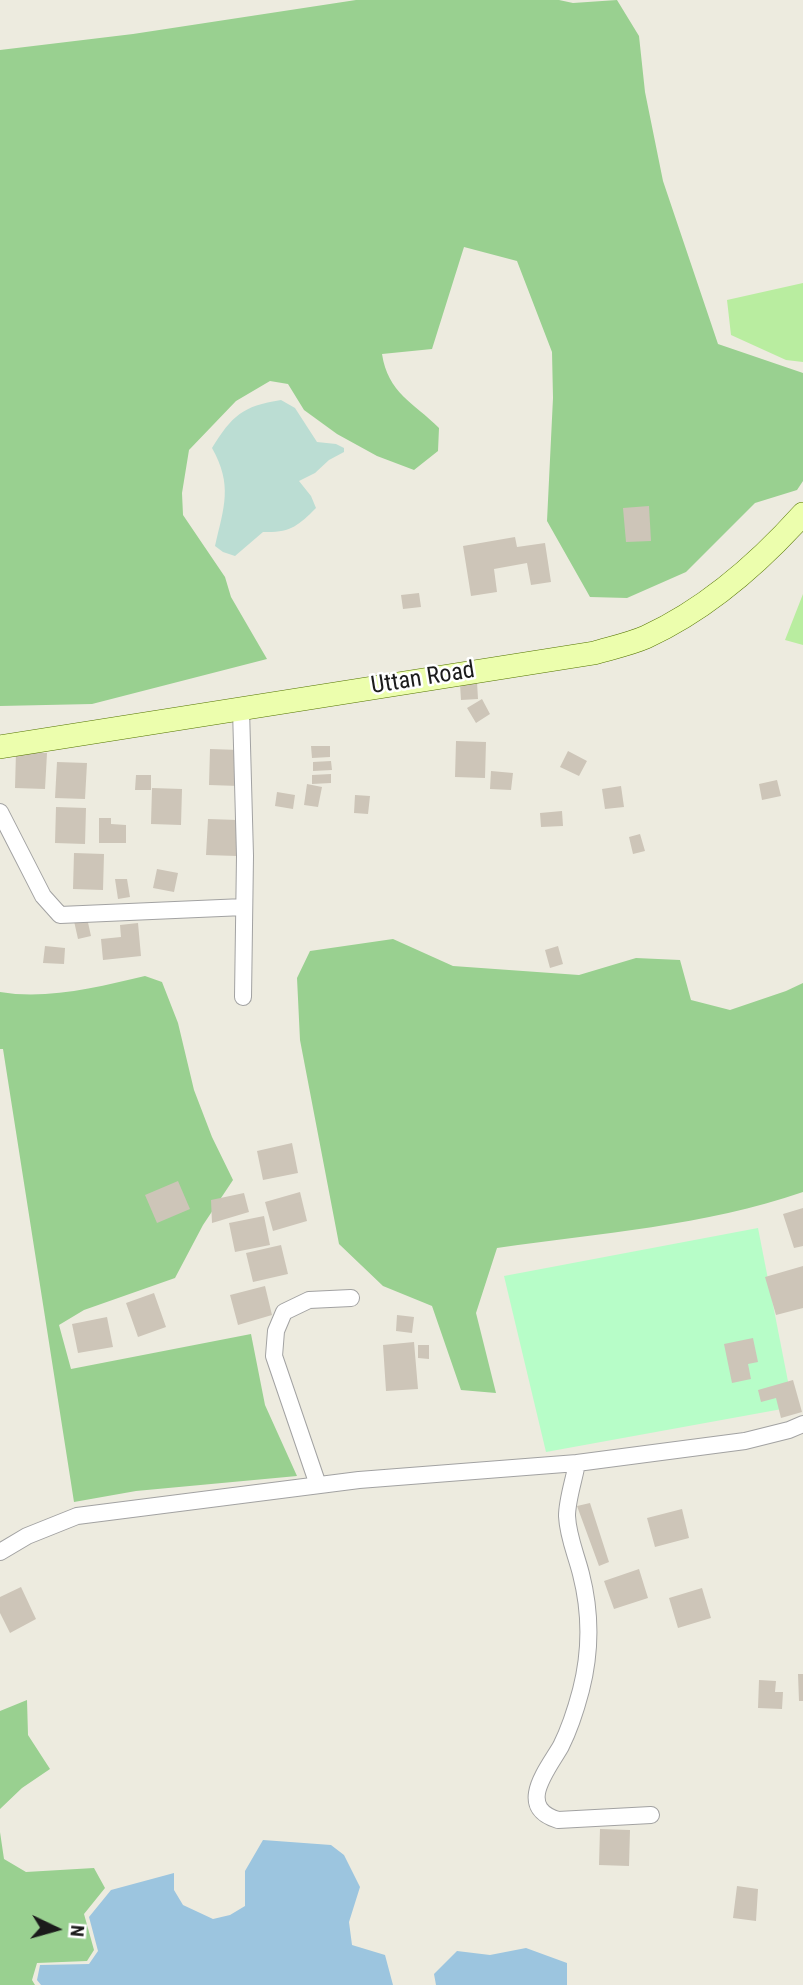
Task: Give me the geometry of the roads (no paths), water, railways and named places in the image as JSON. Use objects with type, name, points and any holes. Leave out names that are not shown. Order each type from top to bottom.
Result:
[{"type":"main road","name":"Uttan Road","points":[[0,747],[594,653],[645,638],[730,585],[769,552],[803,514]]},
{"type":"street","points":[[241,709],[243,997]]},
{"type":"street","points":[[0,812],[43,896],[60,915],[244,907]]},
{"type":"street","points":[[318,1485],[274,1356],[276,1331],[284,1312],[309,1300],[351,1298]]},
{"type":"street","points":[[0,1552],[27,1536],[77,1516],[359,1480],[577,1463],[745,1441],[803,1424]]},
{"type":"street","points":[[577,1463],[567,1512],[569,1534],[588,1606],[590,1643],[576,1711],[561,1745],[540,1779],[538,1804],[544,1814],[558,1820],[651,1815]]}]
